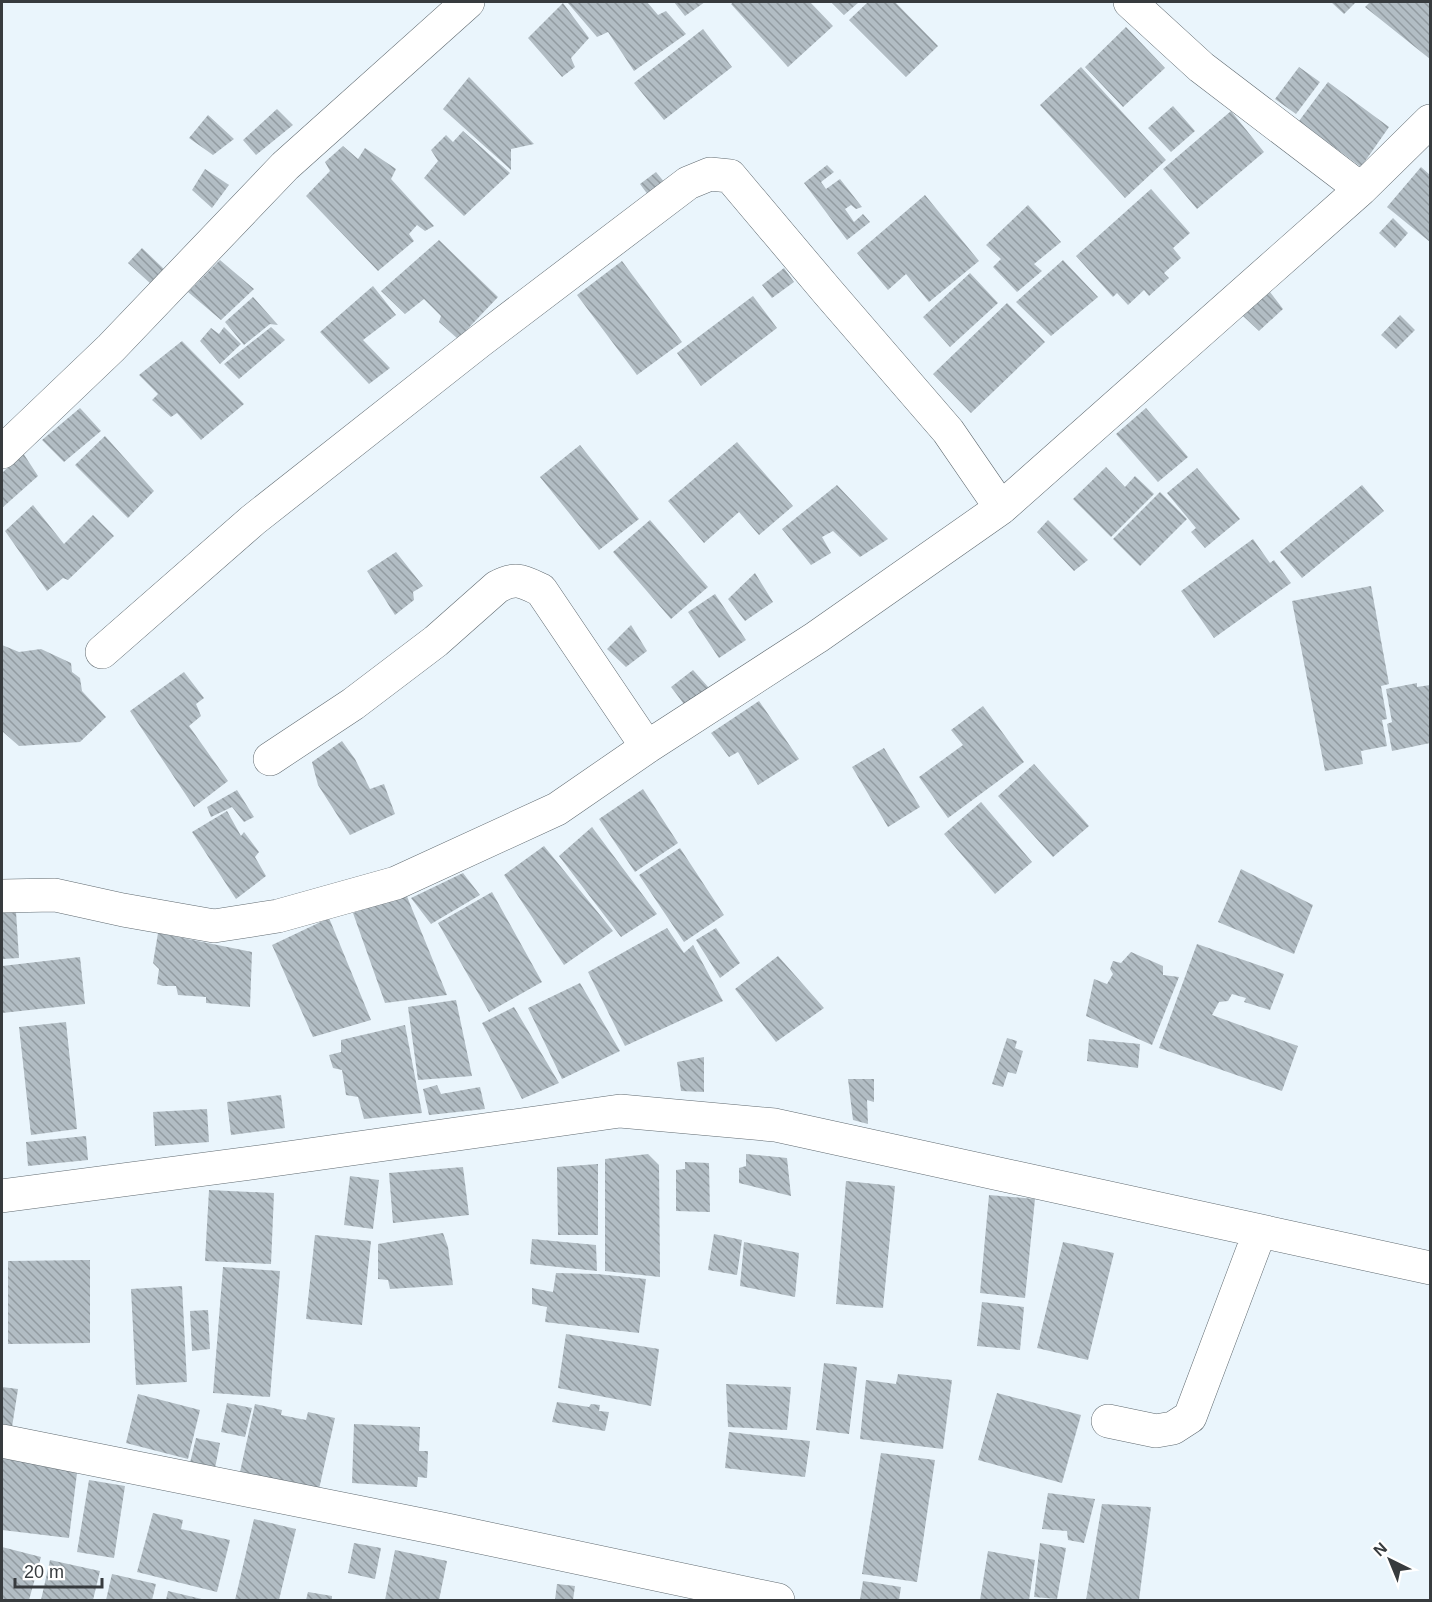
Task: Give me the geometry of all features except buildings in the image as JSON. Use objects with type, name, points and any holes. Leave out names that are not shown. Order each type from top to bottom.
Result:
[{"type":"street","points":[[2,452],[111,348],[285,166],[468,2]]},
{"type":"street","points":[[1130,2],[1201,67],[1361,189]]},
{"type":"street","points":[[2,896],[55,894],[123,910],[214,926],[278,916],[396,883],[557,808],[646,747],[817,637],[1001,508],[1361,189],[1431,121]]},
{"type":"street","points":[[102,652],[253,520],[461,356],[688,183],[710,174],[730,176],[948,431],[1001,508]]},
{"type":"street","points":[[270,759],[352,704],[436,641],[497,587],[507,581],[522,581],[541,591],[646,747]]},
{"type":"street","points":[[2,1196],[620,1111],[775,1125],[1431,1268]]},
{"type":"street","points":[[1108,1421],[1156,1431],[1173,1428],[1190,1417],[1260,1231]]},
{"type":"street","points":[[2,1441],[442,1529],[778,1600]]}]
